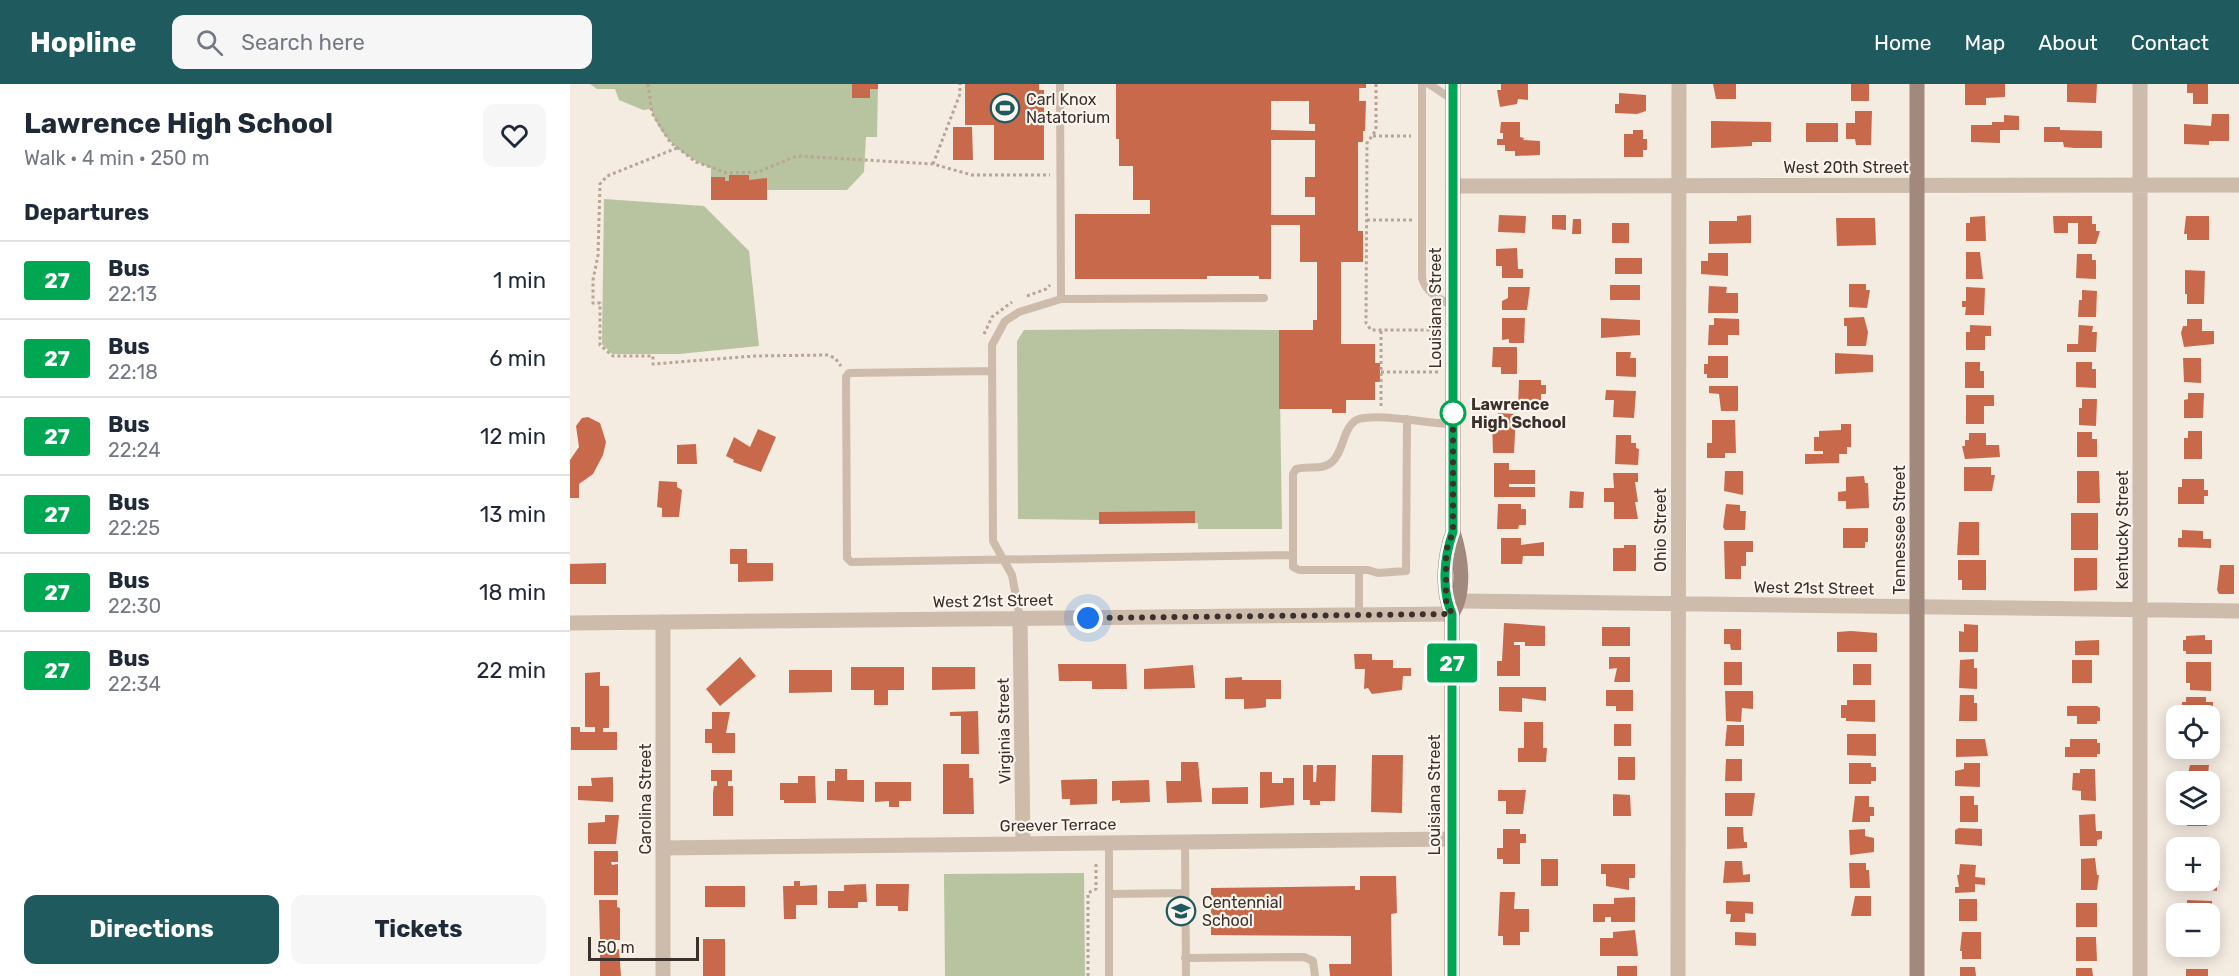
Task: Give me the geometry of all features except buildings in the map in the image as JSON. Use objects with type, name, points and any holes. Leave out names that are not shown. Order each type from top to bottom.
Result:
[{"type":"main road","name":"Louisiana Street","points":[[1452,976],[1456,608],[1446,601],[1446,551],[1453,532],[1453,84]]},
{"type":"main road","name":"Tennessee Street","points":[[1917,84],[1917,976]]},
{"type":"street","name":"Ohio Street","points":[[1678,84],[1678,976]]},
{"type":"street","name":"Kentucky Street","points":[[2140,84],[2140,976]]},
{"type":"street","name":"West 20th Street","points":[[1453,186],[2239,185]]},
{"type":"street","name":"West 21st Street","points":[[570,623],[1359,615],[1456,608],[1678,604],[2239,611]]},
{"type":"street","name":"Virginia Street","points":[[1020,618],[1023,844]]},
{"type":"street","name":"Carolina Street","points":[[663,622],[663,976]]},
{"type":"street","name":"Greever Terrace","points":[[663,848],[1452,839]]},
{"type":"lane","points":[[1060,84],[1061,298]]},
{"type":"lane","points":[[1422,84],[1422,278],[1431,293],[1453,306]]},
{"type":"lane","points":[[1429,84],[1453,100]]},
{"type":"lane","points":[[1020,618],[1012,575],[1001,560],[993,541],[992,345],[1005,321],[1019,312],[1061,298],[1264,298]]},
{"type":"lane","points":[[992,371],[849,373],[846,377],[847,558],[856,562],[1293,555]]},
{"type":"lane","points":[[1407,419],[1406,571],[1378,573],[1364,570],[1299,570],[1293,567],[1293,474],[1302,468],[1325,467],[1334,461],[1351,425],[1358,419],[1407,419],[1428,424],[1453,424]]},
{"type":"lane","points":[[1359,615],[1364,570]]},
{"type":"lane","points":[[1185,842],[1186,976]]},
{"type":"lane","points":[[1109,843],[1109,976]]},
{"type":"lane","points":[[1109,894],[1185,893]]},
{"type":"lane","points":[[1185,958],[1304,957],[1313,961],[1315,976]]},
{"type":"path","points":[[648,84],[652,113],[663,133],[677,148],[696,162],[727,173],[758,172],[797,156],[933,164],[972,175],[1060,175]]},
{"type":"path","points":[[933,164],[960,94],[960,84]]},
{"type":"path","points":[[1376,84],[1376,130],[1367,143],[1366,323],[1371,330],[1441,330]]},
{"type":"path","points":[[1372,136],[1413,136]]},
{"type":"path","points":[[677,148],[607,176],[600,184],[598,255],[593,280],[592,303],[600,303],[600,345],[613,356],[653,356],[653,364],[755,356],[827,355],[835,358],[841,366]]},
{"type":"path","points":[[1366,220],[1413,220]]},
{"type":"path","points":[[983,337],[992,317],[999,310],[1046,289],[1050,284],[1051,271],[1062,271]]},
{"type":"path","points":[[1381,330],[1381,410]]},
{"type":"path","points":[[1381,372],[1441,372]]},
{"type":"path","points":[[1088,976],[1088,893],[1096,889],[1096,861]]},
{"type":"green space","points":[[590,84],[878,84],[877,137],[866,137],[864,172],[847,190],[767,190],[711,200],[711,168],[674,145],[660,129],[651,109],[643,110],[619,100],[615,89],[597,89]]},
{"type":"green space","points":[[604,199],[704,206],[749,251],[759,346],[679,354],[612,354],[602,344]]},
{"type":"green space","points":[[1024,330],[1279,330],[1282,529],[1198,529],[1198,523],[1099,524],[1099,520],[1018,519],[1017,341]]},
{"type":"green space","points":[[1084,873],[1085,976],[945,976],[944,874]]},
{"type":"bus line","name":"27","points":[[1452,976],[1452,614],[1446,601],[1446,551],[1453,532],[1453,84]]},
{"type":"place","name":"Carl Knox Natatorium","points":[[1005,108]]},
{"type":"place","name":"Lawrence High School","points":[[1453,413]]},
{"type":"place","name":"Centennial School","points":[[1181,911]]},
{"type":"route","points":[[1088,618],[1452,614],[1446,601],[1446,551],[1453,532],[1453,413]]}]
